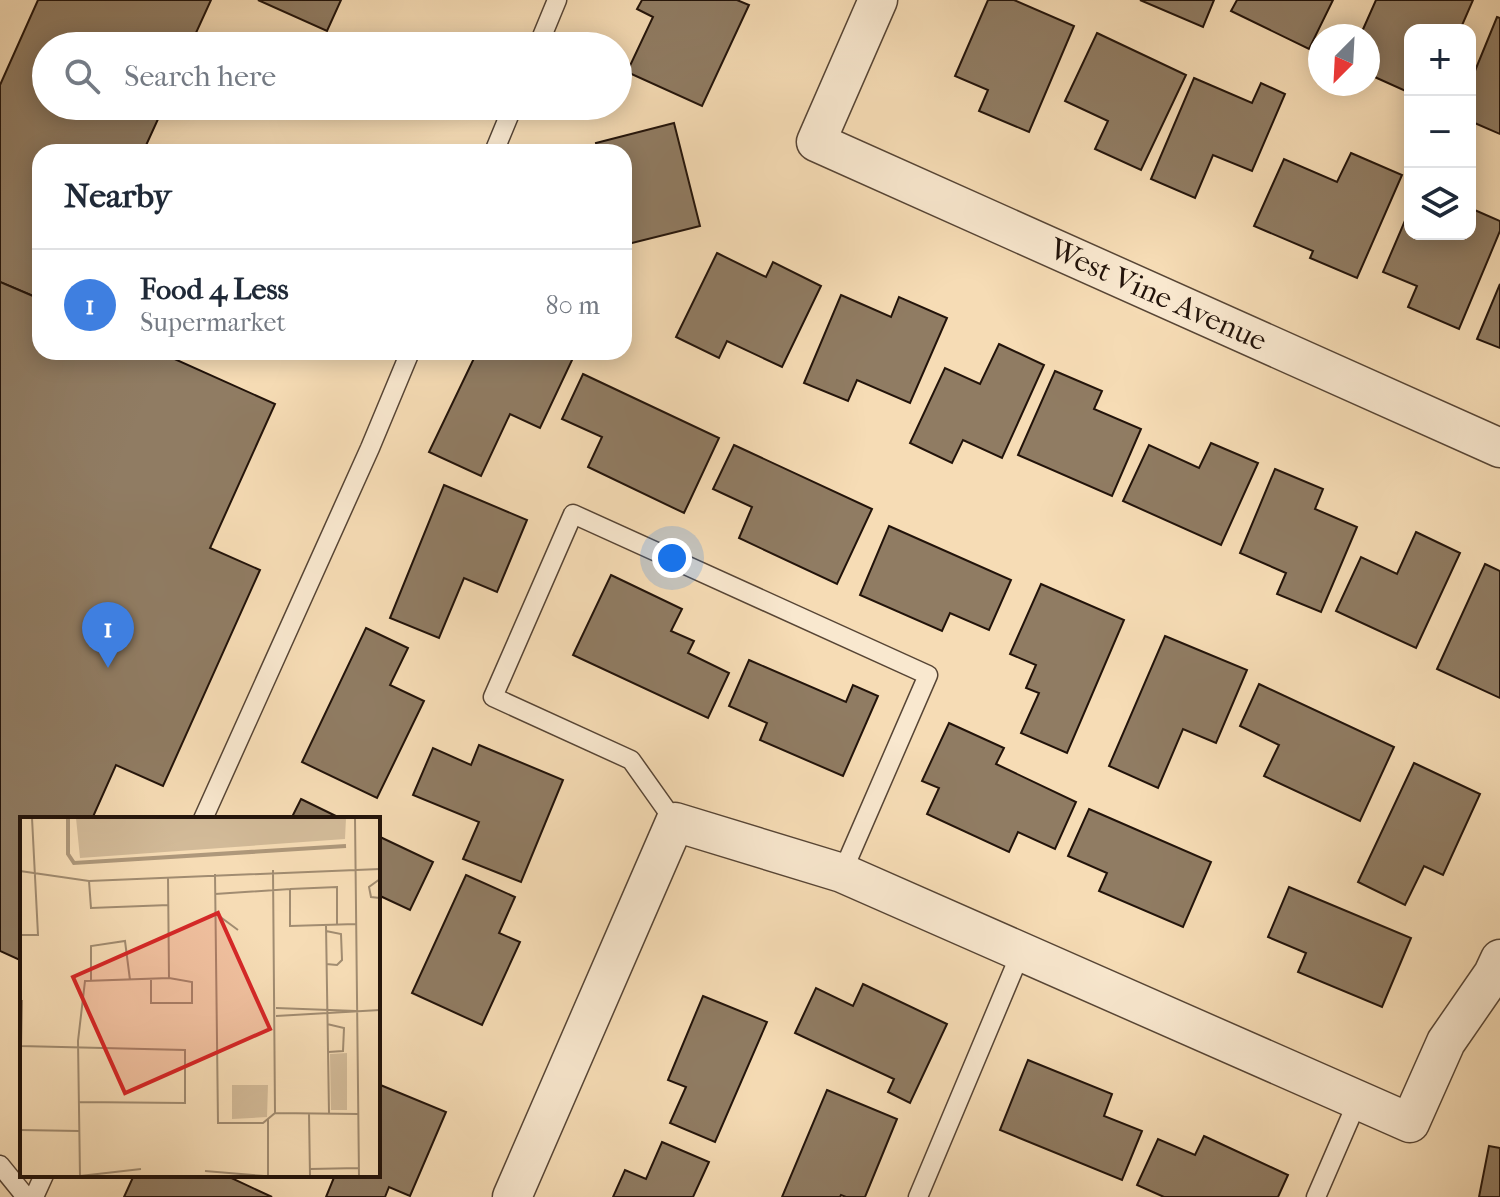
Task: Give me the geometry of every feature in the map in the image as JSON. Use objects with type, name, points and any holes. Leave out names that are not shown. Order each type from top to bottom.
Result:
[{"type":"street","name":"West Vine Avenue","points":[[878,0],[816,142],[1500,448]]},
{"type":"street","points":[[512,1197],[675,822],[842,873],[1410,1123],[1446,1042],[1500,959]]},
{"type":"lane","points":[[544,32],[557,0]]},
{"type":"lane","points":[[497,144],[507,120]]},
{"type":"lane","points":[[204,817],[407,360]]},
{"type":"lane","points":[[675,822],[631,760],[493,697],[573,514],[928,675],[842,873]]},
{"type":"lane","points":[[918,1197],[1021,952]]},
{"type":"lane","points":[[1316,1197],[1358,1100]]},
{"type":"lane","points":[[0,1165],[26,1197]]},
{"type":"lane","points":[[34,1197],[43,1177]]},
{"type":"building","points":[[38,0],[211,0],[196,32],[32,32],[32,120],[158,120],[147,144],[32,144],[32,296],[0,282],[0,85]]},
{"type":"building","points":[[258,0],[341,0],[327,31]]},
{"type":"building","points":[[642,0],[737,0],[749,5],[702,106],[632,74],[632,61],[653,17],[637,9]]},
{"type":"building","points":[[988,0],[1014,0],[1074,26],[1029,132],[979,111],[988,90],[955,76]]},
{"type":"building","points":[[1140,0],[1214,0],[1203,27]]},
{"type":"building","points":[[1237,0],[1333,0],[1321,24],[1308,24],[1308,49],[1231,11]]},
{"type":"building","points":[[1376,0],[1473,0],[1463,24],[1404,24],[1404,90],[1380,79],[1380,24],[1365,24]]},
{"type":"building","points":[[1497,17],[1500,18],[1500,134],[1476,124],[1476,68]]},
{"type":"building","points":[[1097,33],[1186,75],[1141,170],[1095,149],[1108,121],[1065,101]]},
{"type":"building","points":[[1194,78],[1252,103],[1261,83],[1285,94],[1252,171],[1213,155],[1195,198],[1151,179]]},
{"type":"building","points":[[674,123],[700,226],[632,243],[632,144],[596,143]]},
{"type":"building","points":[[1351,153],[1402,175],[1357,278],[1310,258],[1313,251],[1254,226],[1284,159],[1337,182]]},
{"type":"building","points":[[1476,211],[1500,221],[1500,231],[1459,329],[1408,307],[1417,286],[1383,272],[1404,223],[1404,240],[1476,240]]},
{"type":"building","points":[[717,253],[766,277],[773,262],[821,286],[782,367],[727,341],[719,358],[676,337]]},
{"type":"building","points":[[0,282],[32,296],[32,360],[177,360],[275,404],[210,548],[260,570],[163,786],[116,765],[93,817],[20,817],[20,960],[0,951]]},
{"type":"building","points":[[1500,284],[1500,348],[1477,339]]},
{"type":"building","points":[[841,295],[891,317],[899,297],[947,318],[910,403],[857,380],[848,401],[804,383]]},
{"type":"building","points":[[999,344],[1044,365],[1002,458],[963,440],[952,463],[910,443],[945,368],[980,384]]},
{"type":"building","points":[[473,360],[572,360],[540,428],[510,414],[481,476],[429,452]]},
{"type":"building","points":[[1055,371],[1102,391],[1094,409],[1141,429],[1112,496],[1018,455]]},
{"type":"building","points":[[583,374],[719,438],[684,513],[588,467],[602,437],[562,419]]},
{"type":"building","points":[[1211,443],[1258,463],[1221,545],[1123,501],[1149,445],[1199,468]]},
{"type":"building","points":[[734,445],[872,509],[837,584],[739,538],[752,507],[713,489]]},
{"type":"building","points":[[1275,469],[1323,489],[1315,509],[1357,527],[1321,612],[1277,594],[1286,573],[1240,553]]},
{"type":"building","points":[[444,485],[527,520],[497,592],[464,578],[439,638],[390,618]]},
{"type":"building","points":[[889,526],[1011,580],[989,630],[950,613],[942,631],[860,595]]},
{"type":"building","points":[[1416,532],[1460,553],[1416,648],[1336,611],[1361,557],[1397,574]]},
{"type":"building","points":[[1485,564],[1500,571],[1500,698],[1437,669]]},
{"type":"building","points":[[611,575],[682,609],[671,631],[694,641],[688,653],[729,673],[708,718],[573,655]]},
{"type":"building","points":[[1041,584],[1124,620],[1067,753],[1021,733],[1039,693],[1026,688],[1036,665],[1010,654]]},
{"type":"building","points":[[366,628],[408,648],[390,685],[424,701],[377,798],[302,762]]},
{"type":"building","points":[[1165,636],[1247,670],[1216,743],[1183,729],[1158,788],[1109,766]]},
{"type":"building","points":[[749,660],[846,702],[853,685],[878,696],[843,776],[760,740],[767,723],[729,706]]},
{"type":"building","points":[[1259,684],[1394,747],[1360,821],[1264,776],[1279,745],[1240,726]]},
{"type":"building","points":[[949,723],[1004,748],[996,764],[1076,802],[1055,849],[1018,832],[1009,852],[927,814],[939,788],[922,781]]},
{"type":"building","points":[[479,745],[563,780],[521,882],[463,859],[479,822],[413,795],[433,748],[471,765]]},
{"type":"building","points":[[1414,763],[1480,794],[1443,875],[1424,866],[1405,905],[1358,882]]},
{"type":"building","points":[[301,799],[338,817],[292,817]]},
{"type":"building","points":[[1089,809],[1211,862],[1183,927],[1099,891],[1107,873],[1068,856]]},
{"type":"building","points":[[380,837],[433,862],[410,910],[380,896]]},
{"type":"building","points":[[466,875],[515,897],[499,933],[520,942],[482,1025],[412,993]]},
{"type":"building","points":[[1289,887],[1411,938],[1382,1007],[1298,972],[1306,953],[1268,937]]},
{"type":"building","points":[[863,984],[947,1024],[910,1103],[888,1092],[894,1079],[795,1033],[816,988],[853,1006]]},
{"type":"building","points":[[703,996],[767,1022],[715,1142],[670,1123],[686,1087],[668,1080]]},
{"type":"building","points":[[1028,1060],[1112,1094],[1104,1116],[1142,1131],[1122,1180],[1000,1130]]},
{"type":"building","points":[[380,1085],[446,1112],[410,1196],[389,1187],[385,1197],[326,1197],[334,1177],[380,1177]]},
{"type":"building","points":[[827,1090],[897,1119],[865,1197],[782,1197]]},
{"type":"building","points":[[1204,1136],[1288,1175],[1278,1197],[1164,1197],[1137,1185],[1158,1139],[1195,1155]]},
{"type":"building","points":[[662,1142],[709,1162],[693,1197],[613,1197],[625,1170],[646,1179]]},
{"type":"building","points":[[1489,1146],[1500,1148],[1500,1197],[1479,1197]]},
{"type":"building","points":[[133,1177],[229,1177],[272,1197],[124,1197]]},
{"type":"place","name":"Food 4 Less","points":[[108,668]]}]
